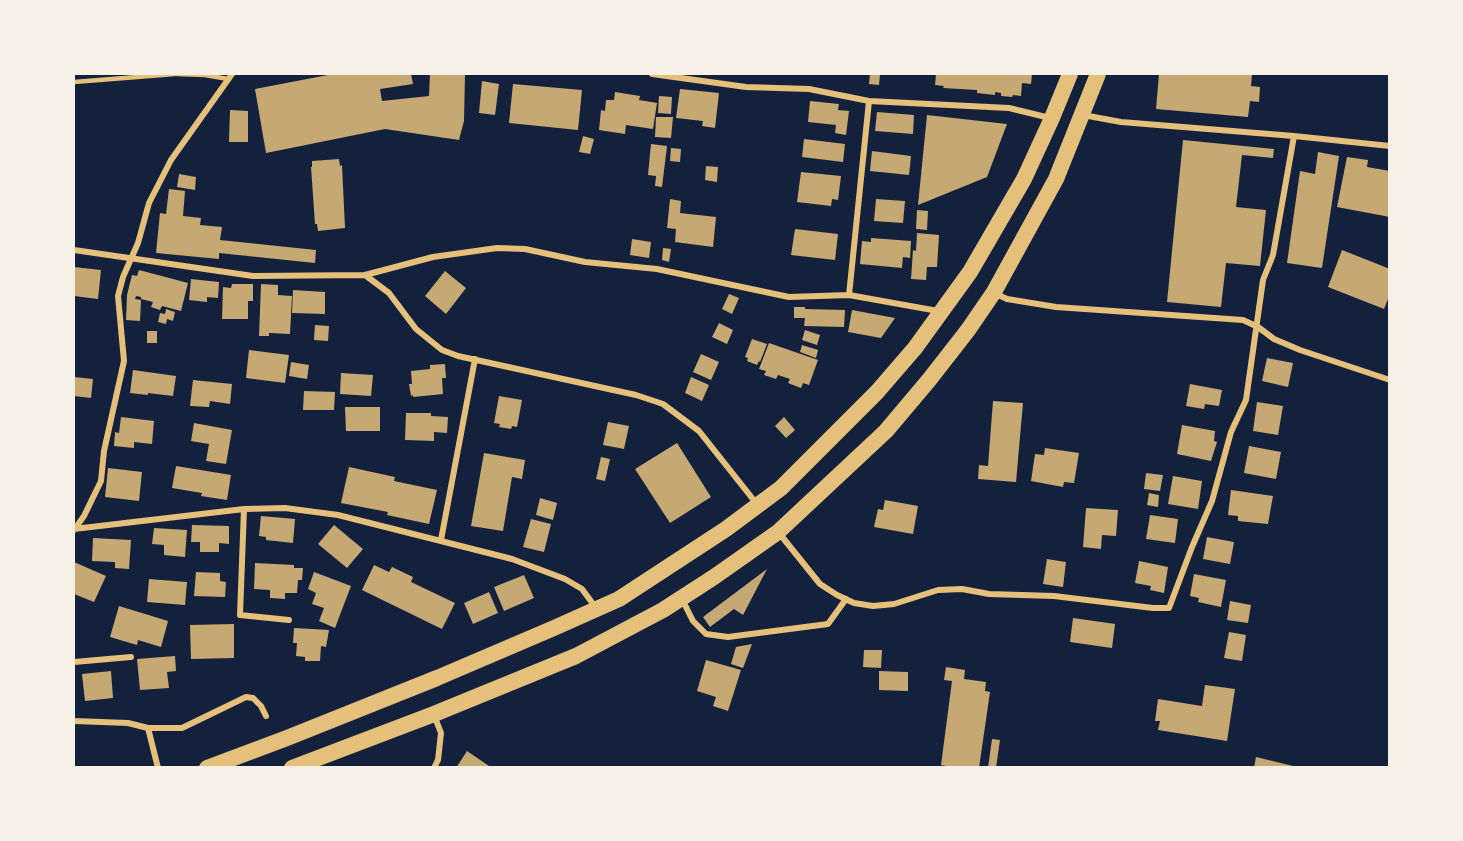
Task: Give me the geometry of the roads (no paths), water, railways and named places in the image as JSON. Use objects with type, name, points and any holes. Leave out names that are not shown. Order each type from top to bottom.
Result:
[{"type":"highway","points":[[207,768],[426,682],[619,599],[665,570],[781,488],[877,392],[915,348],[970,272],[1024,179],[1070,74]]},
{"type":"highway","points":[[292,768],[434,714],[576,656],[682,598],[778,532],[886,431],[929,380],[994,292],[1056,179],[1098,74]]},
{"type":"street","points":[[652,74],[746,87],[809,89],[869,101],[1009,108],[1052,118]]},
{"type":"street","points":[[74,530],[84,516],[100,481],[104,452],[124,362],[118,296],[123,277],[138,243],[149,203],[171,160],[230,76]]},
{"type":"street","points":[[849,295],[869,101]]},
{"type":"street","points":[[1083,115],[1121,122],[1389,146]]},
{"type":"street","points":[[778,532],[820,584],[846,599],[873,606],[894,604],[938,590],[962,589],[989,594],[1054,596],[1169,608],[1212,501],[1231,432],[1246,400],[1263,280],[1273,255],[1294,136]]},
{"type":"street","points":[[74,250],[253,276],[365,274],[433,257],[497,248],[525,249],[585,262],[657,268],[789,297],[849,295],[941,312]]},
{"type":"street","points":[[365,274],[389,293],[416,329],[442,350],[458,356],[636,395],[663,404],[699,431],[757,505]]},
{"type":"street","points":[[994,292],[1007,299],[1056,307],[1243,320],[1258,327],[1274,339],[1300,350],[1389,380]]},
{"type":"street","points":[[441,540],[475,359]]},
{"type":"street","points":[[74,530],[244,509],[285,508],[338,515],[512,559],[565,579],[582,589],[596,609]]},
{"type":"street","points":[[244,509],[240,615],[289,620]]},
{"type":"street","points":[[682,598],[693,621],[706,634],[728,637],[828,624],[846,599]]},
{"type":"street","points":[[74,662],[131,657]]},
{"type":"street","points":[[74,721],[128,723],[148,728],[182,728],[246,697],[253,698],[261,706],[266,716]]},
{"type":"street","points":[[434,714],[441,733],[438,760],[434,768]]},
{"type":"street","points":[[148,728],[158,768]]},
{"type":"lane","points":[[74,82],[176,74],[230,76]]}]
